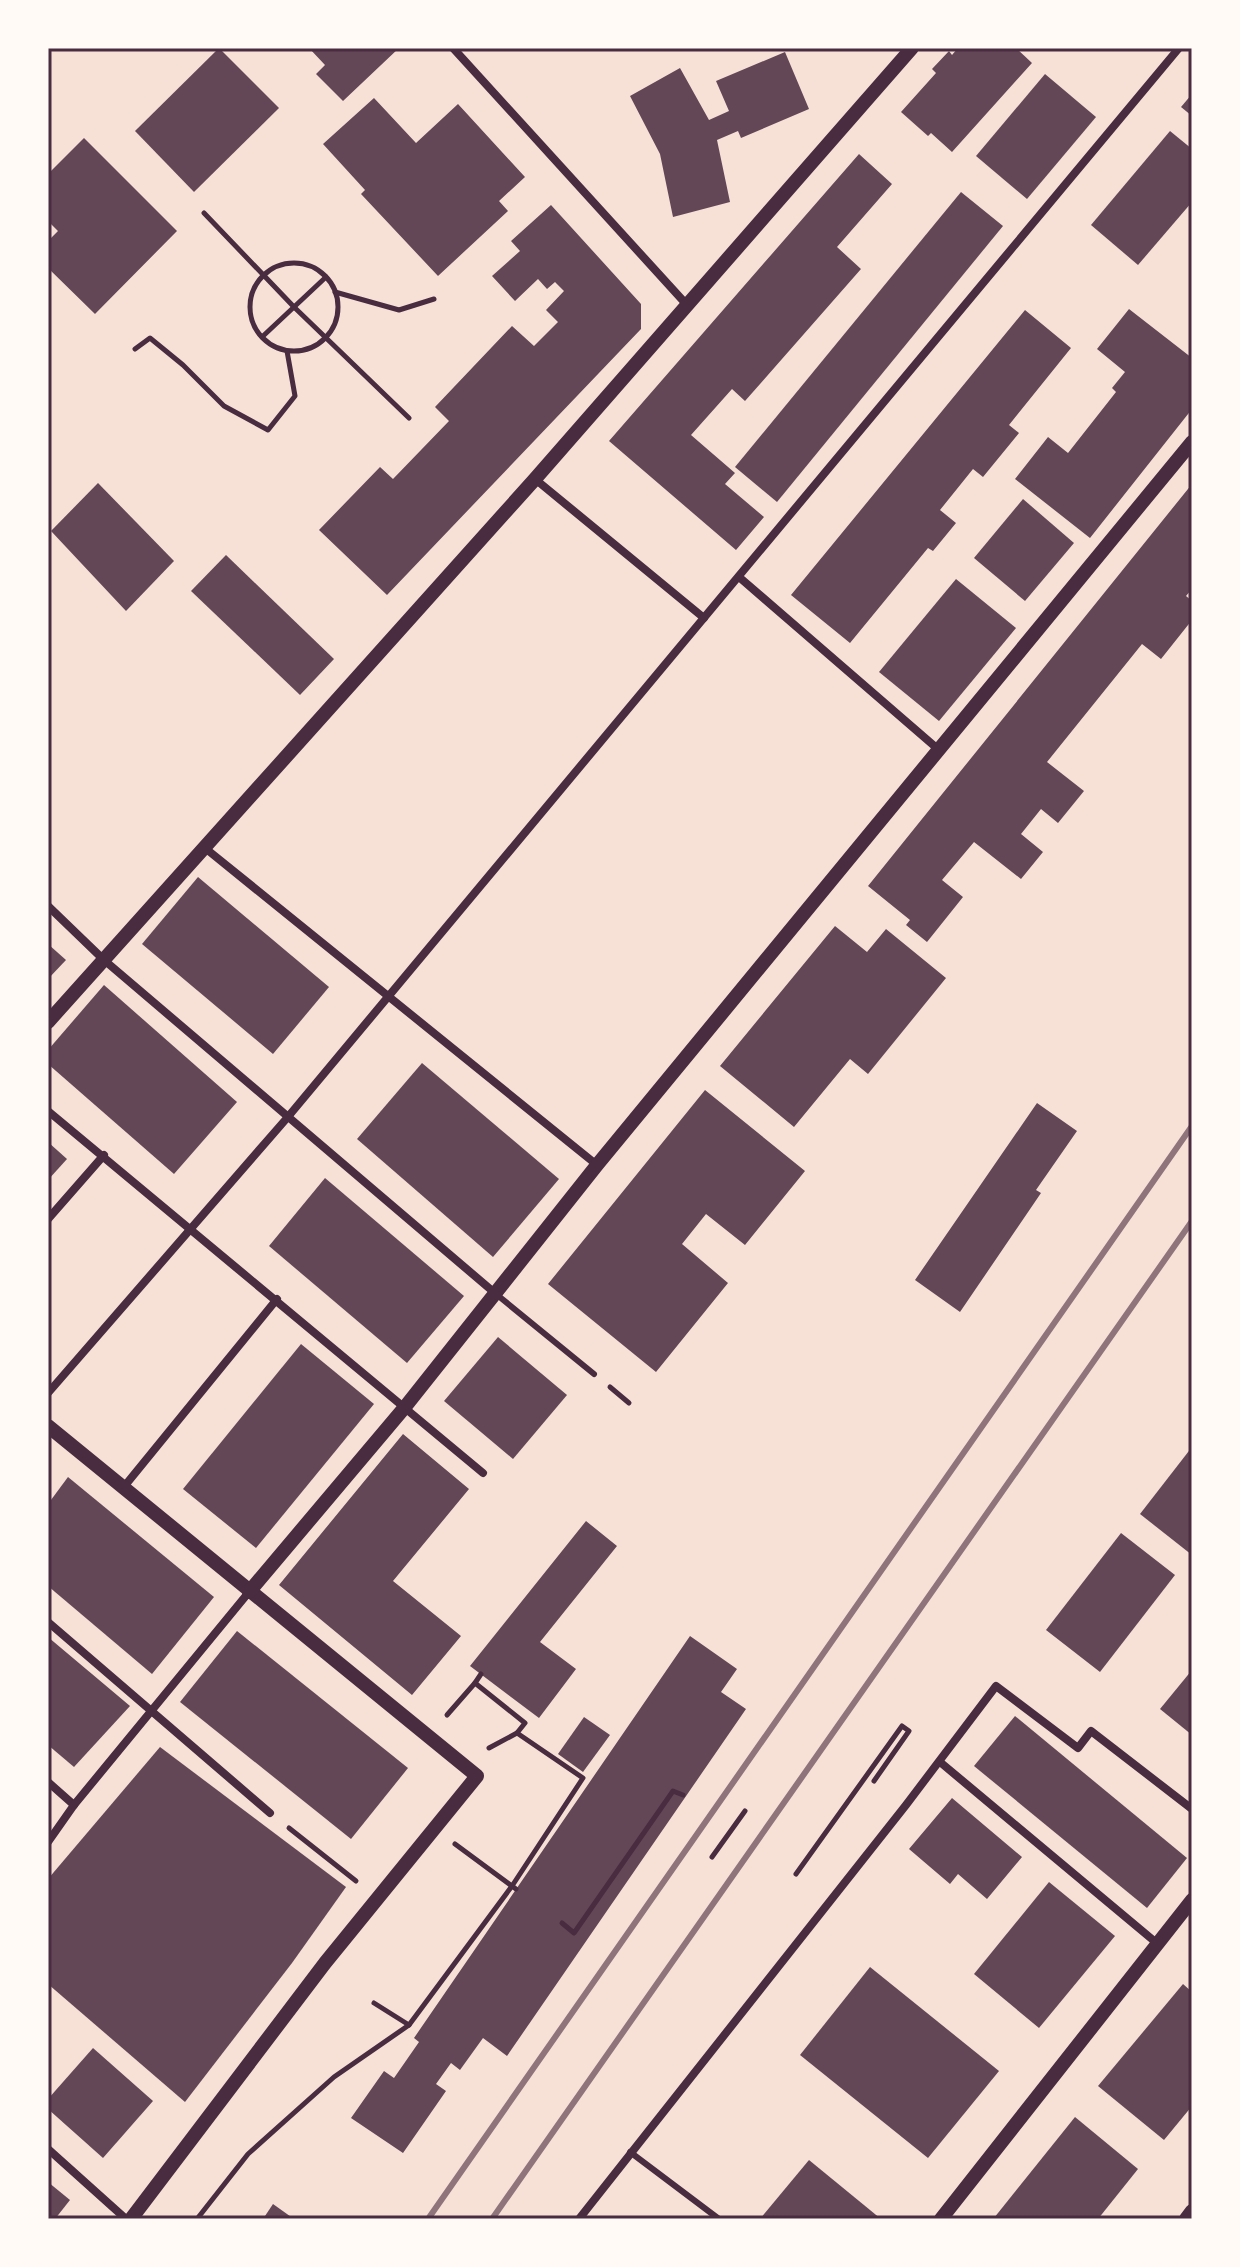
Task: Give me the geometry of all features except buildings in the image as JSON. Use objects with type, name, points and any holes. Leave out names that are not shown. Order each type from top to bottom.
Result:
[{"type":"street","points":[[453,48],[687,305]]},
{"type":"street","points":[[48,1022],[535,479],[912,48]]},
{"type":"street","points":[[48,1393],[287,1118],[1179,48]]},
{"type":"street","points":[[48,1842],[74,1805],[405,1407],[597,1165],[1192,442]]},
{"type":"street","points":[[535,479],[704,618]]},
{"type":"street","points":[[739,577],[939,750]]},
{"type":"street","points":[[205,848],[597,1165]]},
{"type":"street","points":[[48,906],[104,960],[496,1294]]},
{"type":"street","points":[[48,1111],[483,1473]]},
{"type":"street","points":[[48,1219],[104,1155]]},
{"type":"street","points":[[122,1489],[277,1299]]},
{"type":"street","points":[[48,1426],[477,1776],[325,1963],[129,2219],[48,2149]]},
{"type":"street","points":[[48,1622],[270,1813]]},
{"type":"street","points":[[579,2219],[940,1762],[996,1686],[1078,1748],[1091,1731],[1192,1809]]},
{"type":"street","points":[[940,1762],[1159,1945]]},
{"type":"street","points":[[48,1782],[74,1805]]},
{"type":"street","points":[[941,2219],[1192,1900]]},
{"type":"street","points":[[1186,2219],[1192,2211]]},
{"type":"lane","points":[[496,1294],[594,1374]]},
{"type":"lane","points":[[630,2152],[719,2219]]},
{"type":"path","points":[[204,213],[294,307],[409,418]]},
{"type":"path","points":[[292,264],[305,264],[326,277],[335,292],[338,307],[336,322],[317,346],[302,351],[287,351],[273,346],[262,337],[253,323],[250,308],[257,283],[278,266],[292,264]]},
{"type":"path","points":[[262,337],[326,277]]},
{"type":"path","points":[[335,292],[399,310],[434,299]]},
{"type":"path","points":[[135,349],[150,338],[183,365],[224,406],[268,430],[295,396],[287,351]]},
{"type":"path","points":[[464,1696],[481,1674]]},
{"type":"path","points":[[475,1683],[525,1723],[517,1733],[493,1748],[480,1748]]},
{"type":"path","points":[[796,1874],[902,1726],[909,1731],[874,1781]]},
{"type":"path","points":[[197,2219],[248,2154],[334,2077],[409,2025],[514,1887],[583,1778],[517,1733]]},
{"type":"path","points":[[562,1923],[574,1933],[673,1791],[683,1795]]},
{"type":"path","points":[[712,1857],[745,1811]]},
{"type":"path","points":[[434,1830],[514,1887]]},
{"type":"path","points":[[305,1841],[379,1899]]},
{"type":"path","points":[[374,2003],[409,2025]]},
{"type":"railway","points":[[428,2219],[1192,1126]]},
{"type":"railway","points":[[492,2219],[1192,1221]]}]
